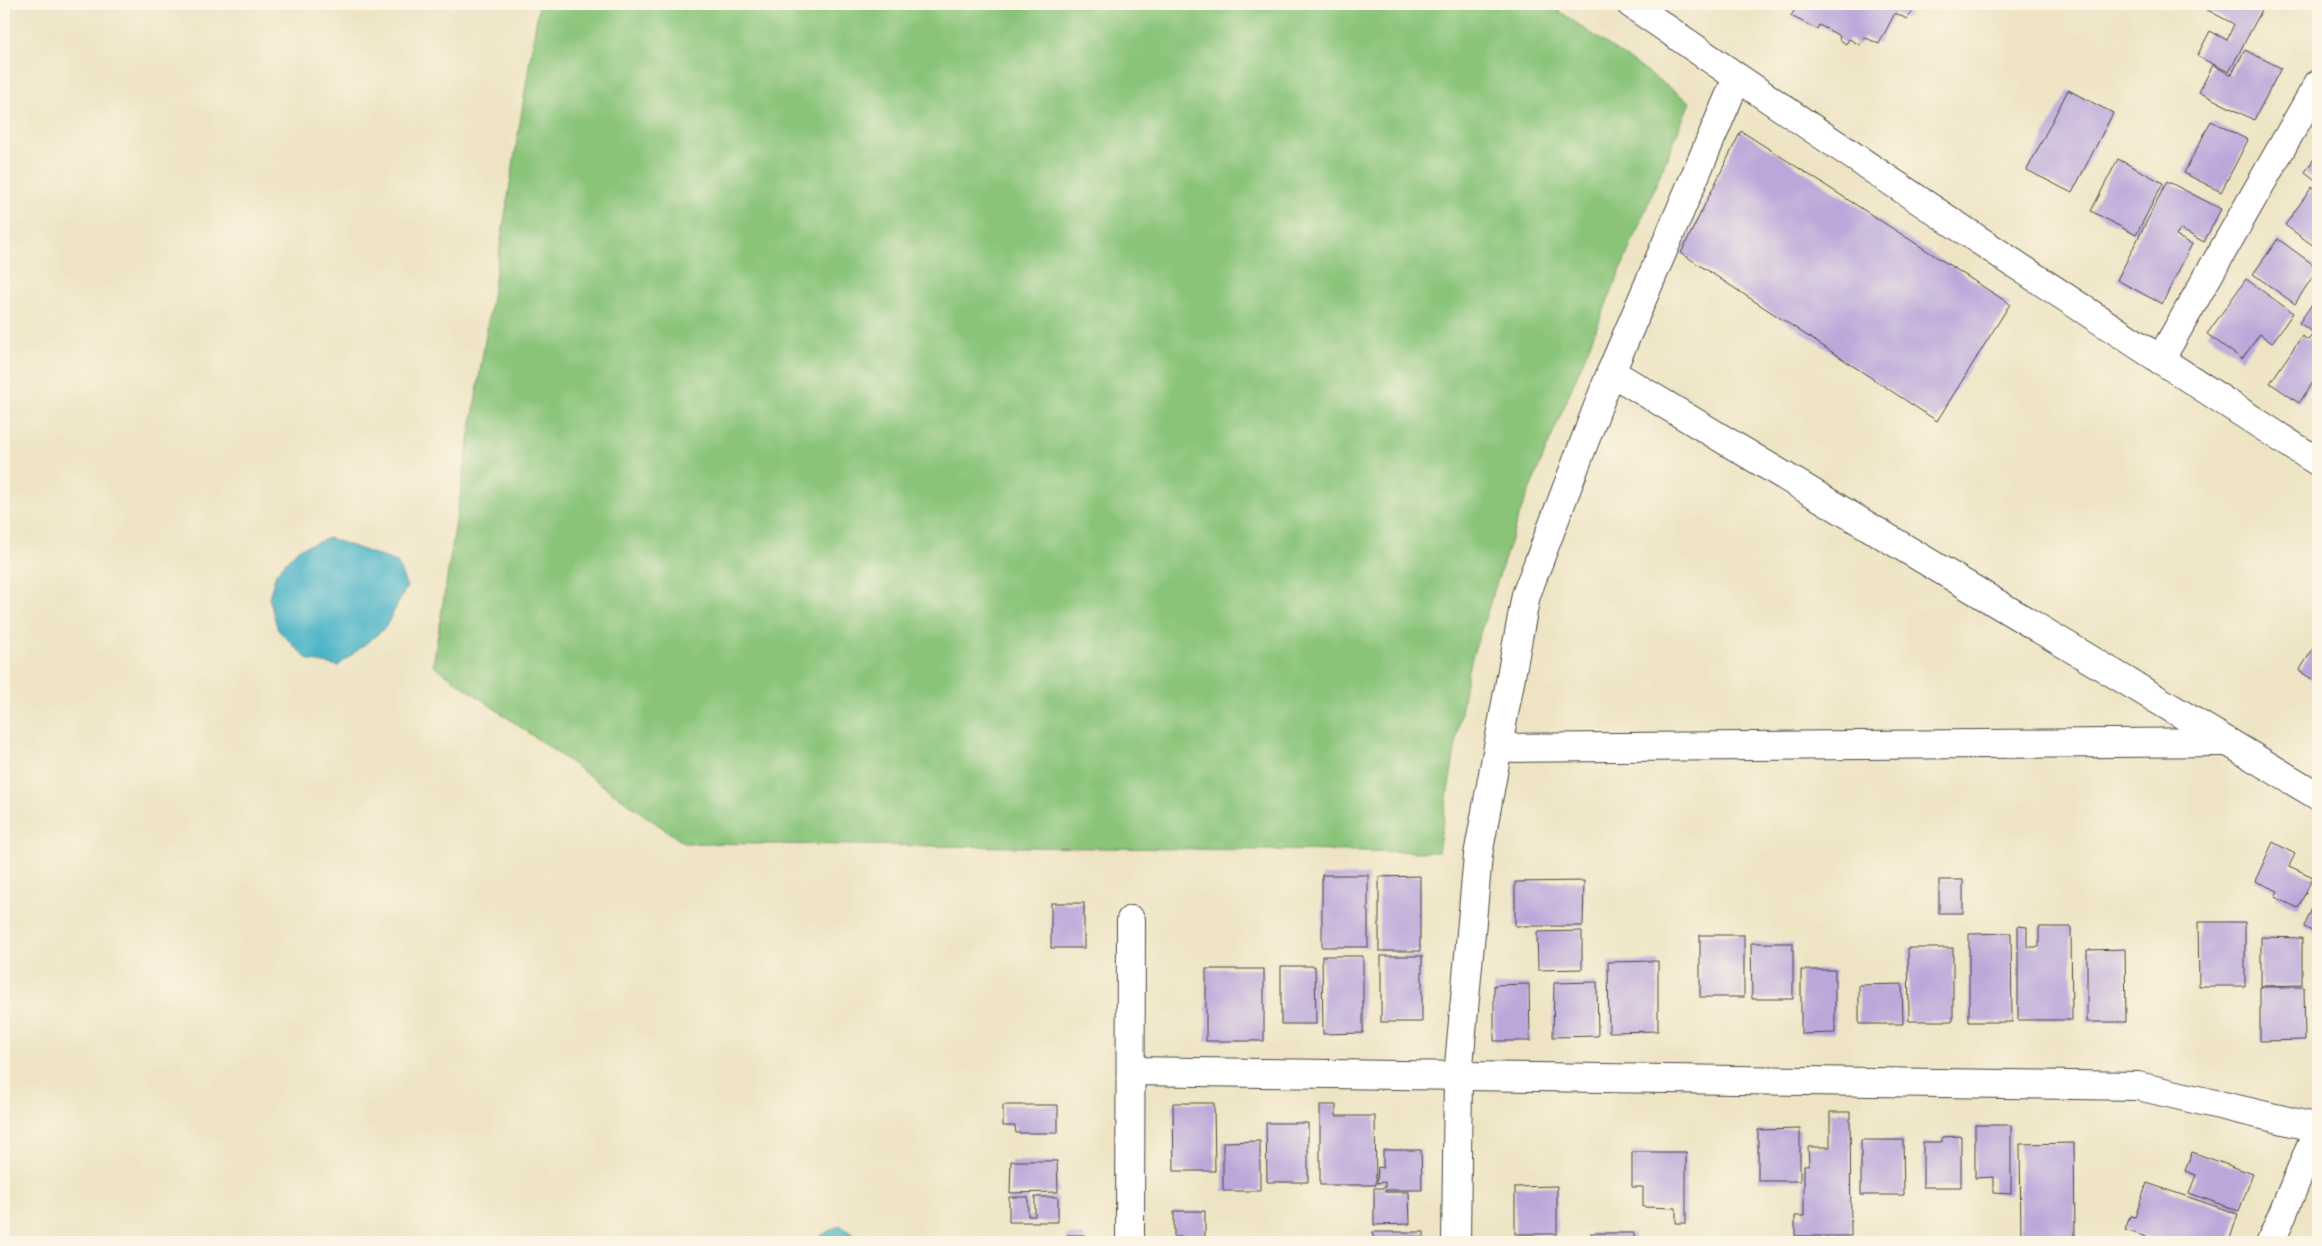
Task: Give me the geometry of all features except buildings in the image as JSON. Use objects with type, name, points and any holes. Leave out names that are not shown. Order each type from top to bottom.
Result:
[{"type":"street","points":[[1631,4],[1737,78],[2160,360],[2318,462]]},
{"type":"street","points":[[1456,1242],[1458,1076],[1478,855],[1526,594],[1611,372],[1737,78]]},
{"type":"street","points":[[2160,360],[2318,84]]},
{"type":"street","points":[[1611,372],[2318,796]]},
{"type":"street","points":[[1498,748],[2227,742]]},
{"type":"street","points":[[1130,1242],[1131,920]]},
{"type":"street","points":[[1131,1071],[2138,1086],[2318,1128],[2313,1157],[2271,1242]]},
{"type":"green space","points":[[539,4],[1549,4],[1690,102],[1518,518],[1468,670],[1438,852],[684,843],[433,665]]},
{"type":"water","points":[[329,538],[397,562],[407,587],[385,628],[338,666],[308,660],[278,630],[269,598],[276,573],[298,549]]},
{"type":"water","points":[[840,1225],[855,1236],[855,1242],[809,1242]]}]
